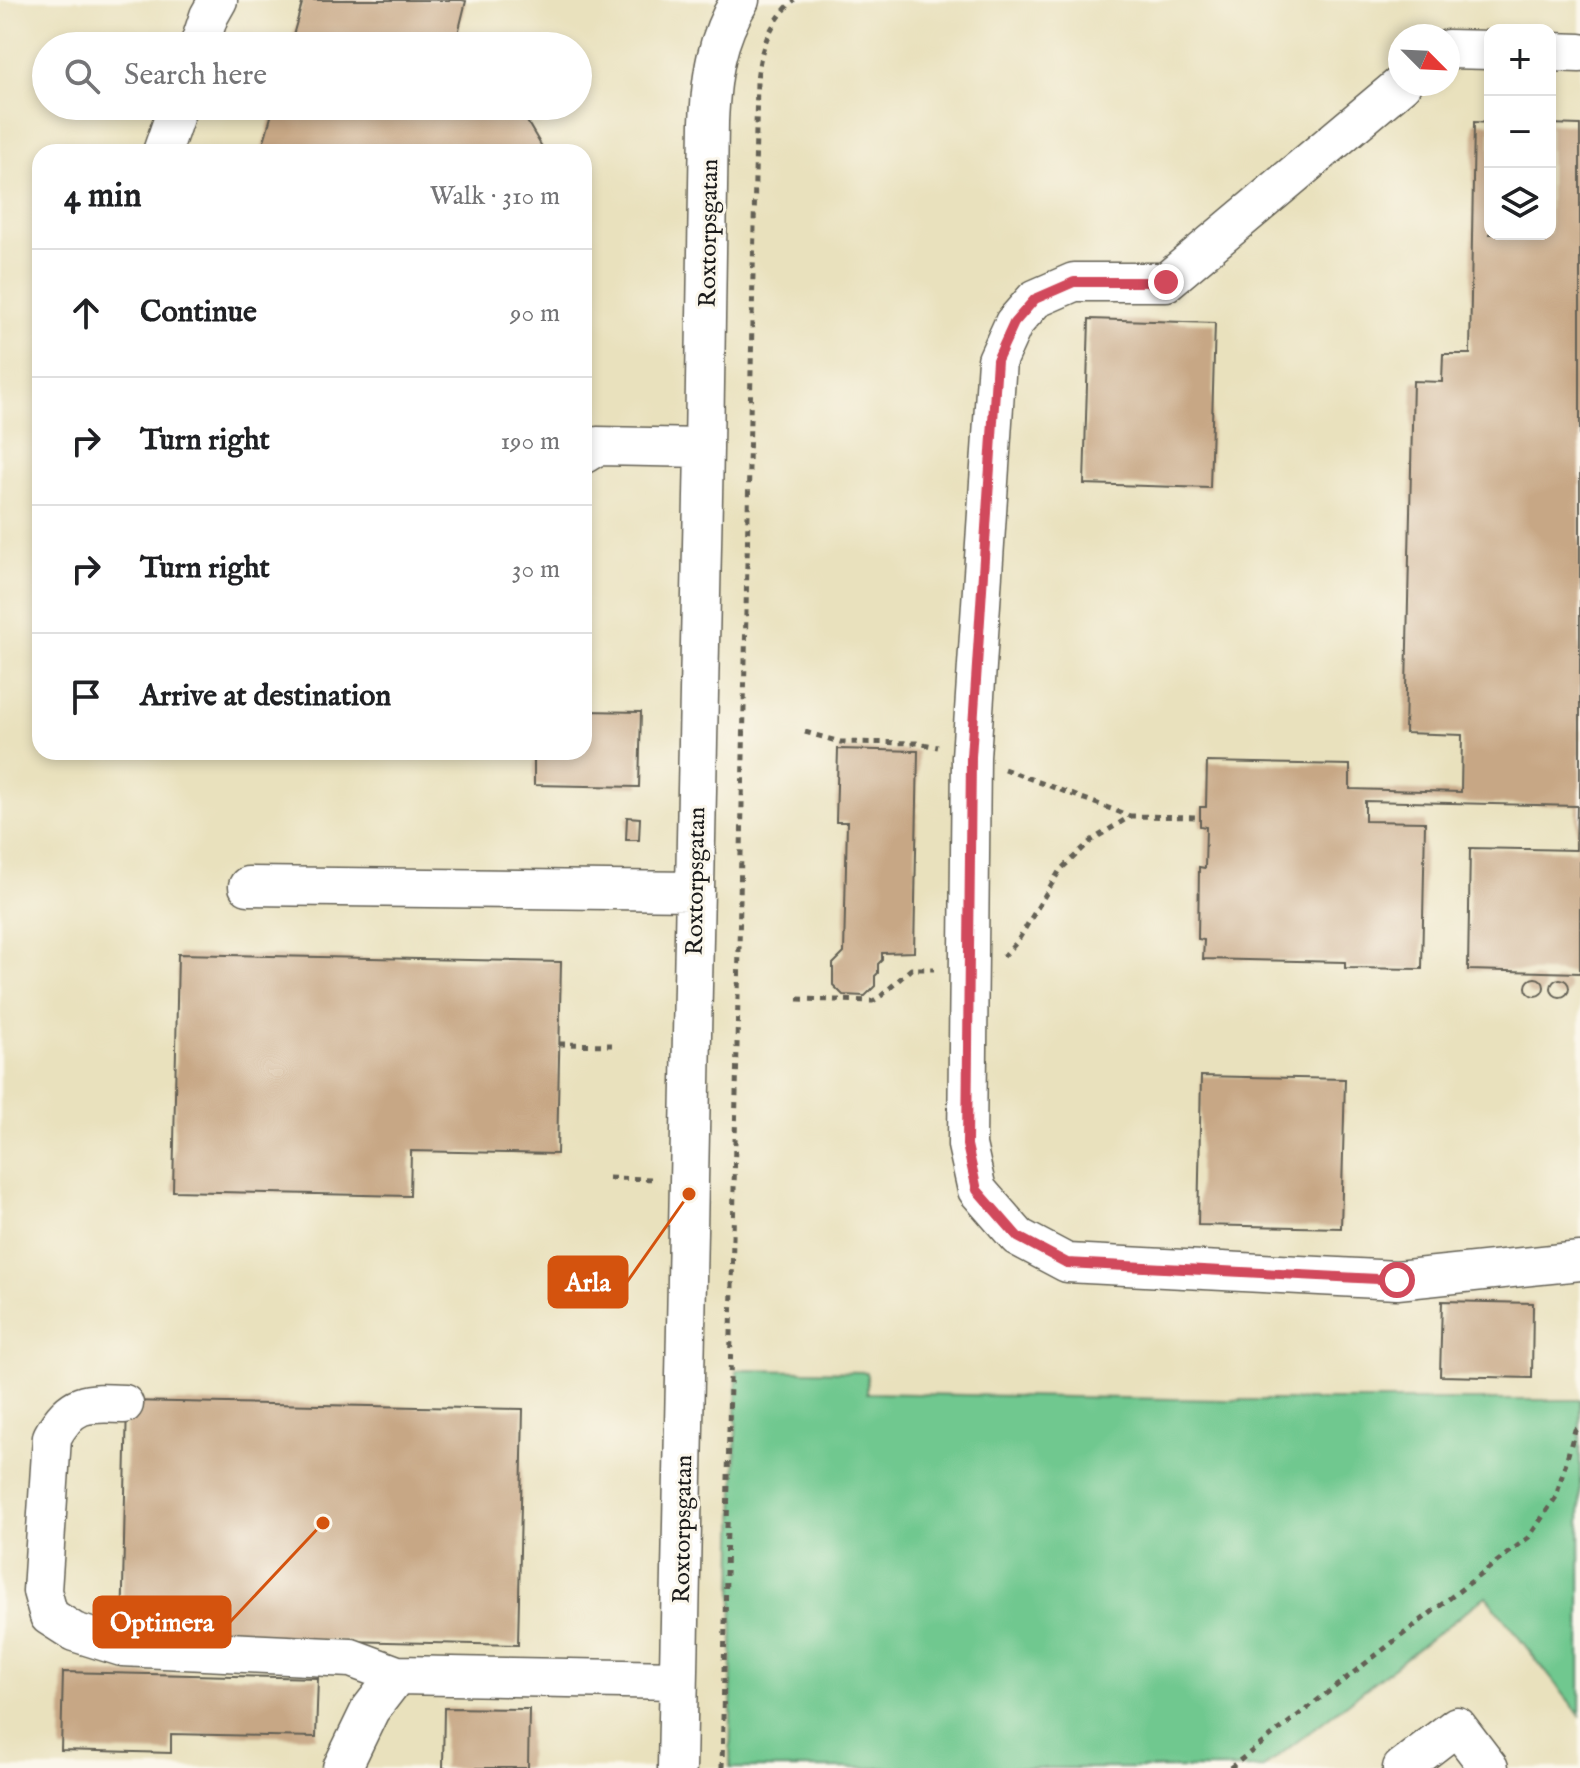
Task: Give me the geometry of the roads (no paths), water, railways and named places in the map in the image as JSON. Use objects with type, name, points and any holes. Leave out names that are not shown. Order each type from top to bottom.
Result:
[{"type":"street","points":[[204,32],[218,0]]},
{"type":"street","name":"Roxtorpsgatan","points":[[677,1768],[711,82],[728,20],[740,0]]},
{"type":"street","points":[[1460,49],[1484,50]]},
{"type":"street","points":[[1556,52],[1580,53]]},
{"type":"street","points":[[1388,96],[1166,282],[1074,282],[1035,299],[1014,323],[997,360],[971,757],[967,1145],[977,1190],[1018,1237],[1067,1263],[1397,1280],[1580,1261]]},
{"type":"street","points":[[165,144],[173,120]]},
{"type":"street","points":[[592,449],[597,446],[704,448]]},
{"type":"street","points":[[248,886],[695,891]]},
{"type":"street","points":[[124,1404],[92,1402],[72,1411],[60,1421],[52,1437],[42,1591],[49,1616],[74,1632],[122,1647],[351,1658],[397,1675],[678,1680]]},
{"type":"street","points":[[342,1768],[370,1710],[397,1675]]},
{"type":"street","points":[[1402,1768],[1457,1726],[1489,1768]]},
{"type":"place","name":"Arla","points":[[689,1194]]},
{"type":"place","name":"Optimera","points":[[323,1523]]}]
